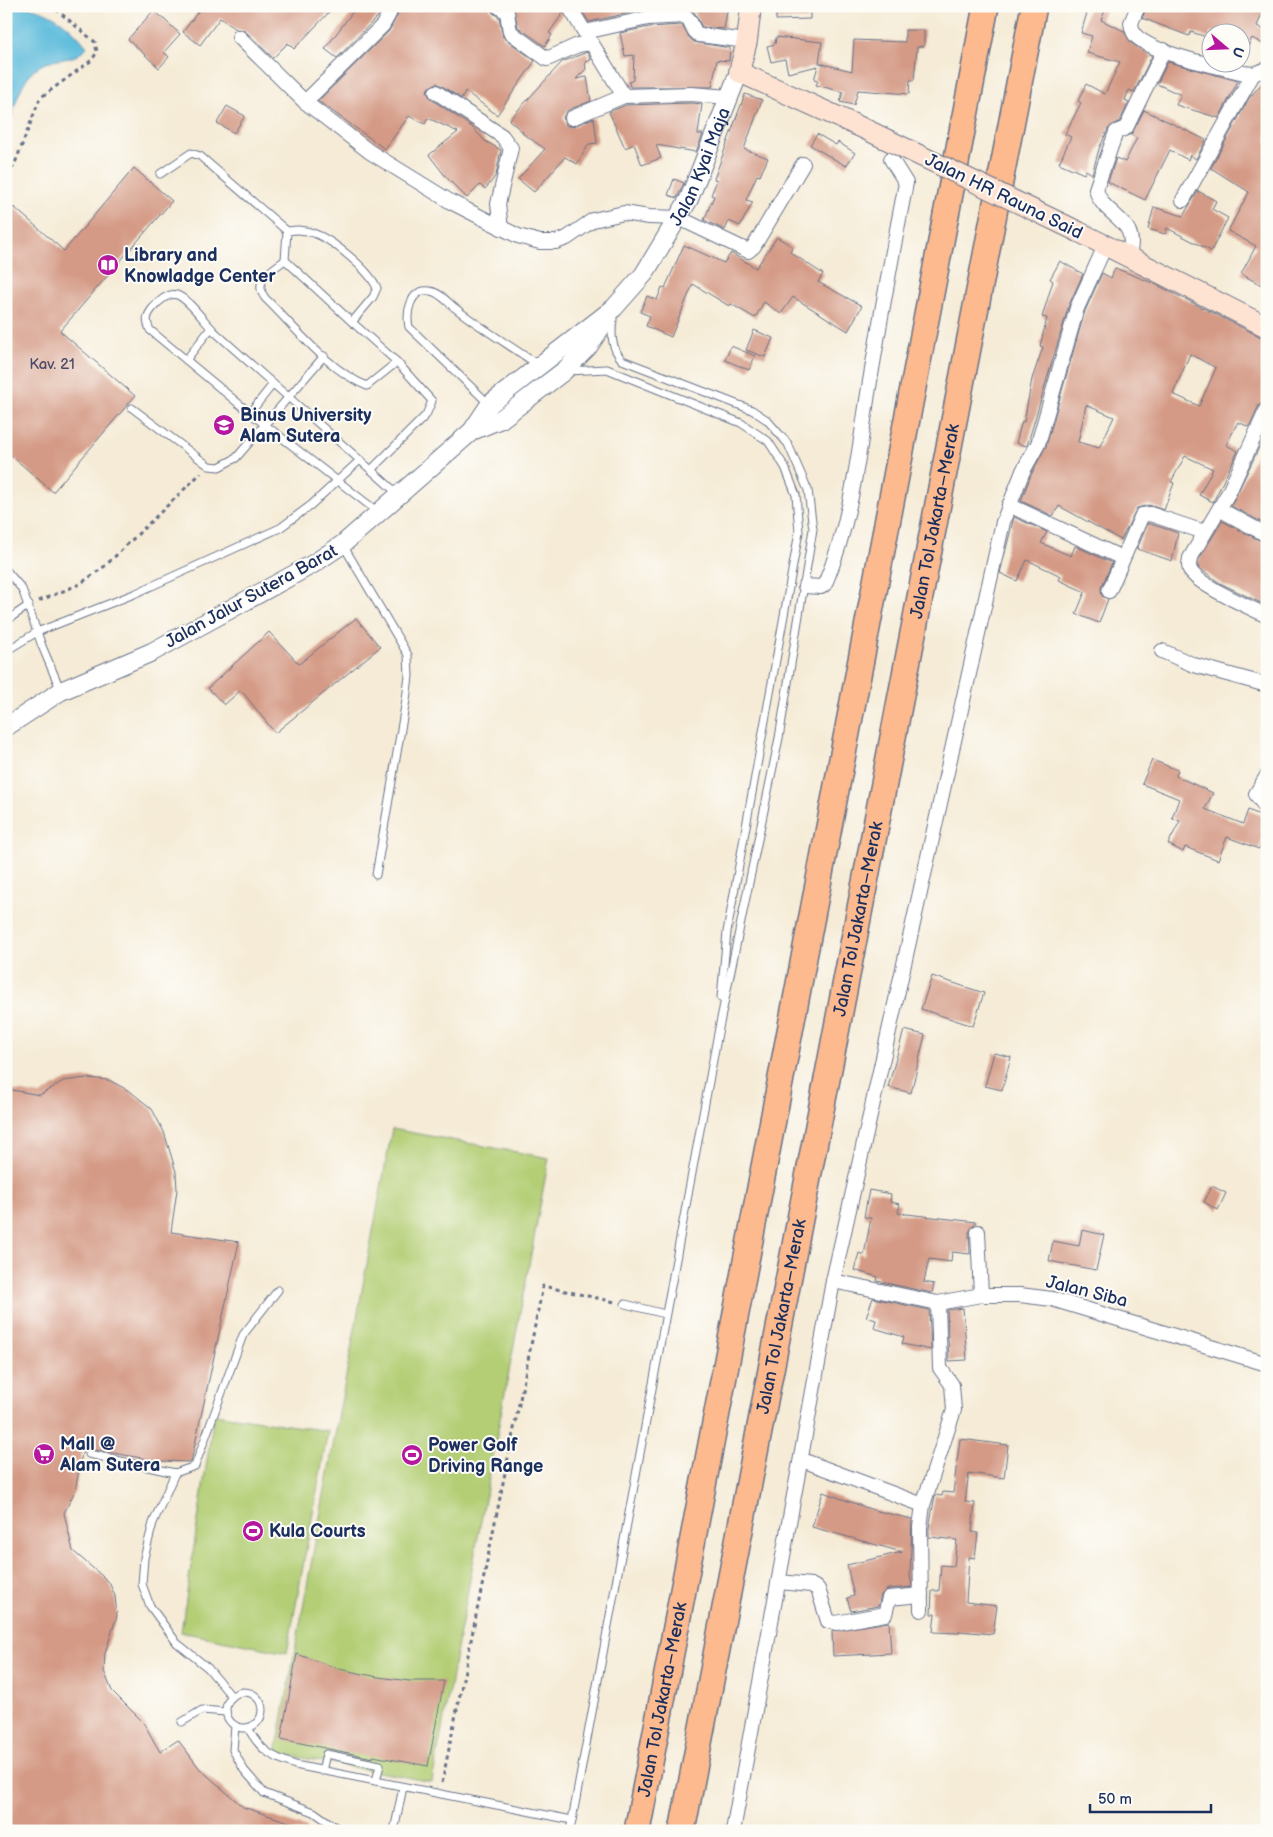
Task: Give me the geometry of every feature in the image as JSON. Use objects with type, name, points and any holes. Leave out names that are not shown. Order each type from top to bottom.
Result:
[{"type":"highway","name":"Jalan Tol Jakarta–Merak","points":[[637,1831],[986,6]]},
{"type":"highway","name":"Jalan Tol Jakarta–Merak","points":[[682,1831],[1034,6]]},
{"type":"main road","name":"Jalan Kyai Maja","points":[[739,72],[747,41],[751,6]]},
{"type":"main road","name":"Jalan HR Rauna Said","points":[[739,72],[867,130],[1079,232],[1267,327]]},
{"type":"street","points":[[305,102],[383,25],[389,14],[383,6]]},
{"type":"street","points":[[498,6],[507,12],[510,32],[547,60],[578,45],[588,37],[648,18],[685,16],[689,18],[694,31],[699,34],[747,41]]},
{"type":"street","points":[[1138,6],[1131,23],[1132,30],[1143,40],[1164,50],[1212,66],[1253,74],[1267,68]]},
{"type":"street","points":[[570,8],[624,96]]},
{"type":"street","points":[[239,37],[305,102],[370,152],[451,202],[528,240],[556,242],[567,238],[594,220],[624,213],[649,217],[679,218],[748,251],[754,246],[803,164]]},
{"type":"street","points":[[1128,257],[1133,244],[1129,231],[1121,219],[1097,196],[1096,189],[1116,132],[1126,128],[1164,50]]},
{"type":"street","name":"Jalan Kyai Maja","points":[[614,308],[644,274],[679,218],[689,199],[739,72]]},
{"type":"street","points":[[1183,200],[1253,74]]},
{"type":"street","points":[[436,92],[502,136],[511,148],[498,204],[501,228]]},
{"type":"street","points":[[572,118],[624,96],[691,94],[729,97]]},
{"type":"street","points":[[805,586],[821,587],[825,584],[837,554],[855,475],[880,314],[906,183],[891,159]]},
{"type":"street","points":[[732,1831],[802,1460],[833,1281],[1001,532],[1009,505],[1023,471],[1038,444],[1077,308],[1105,246]]},
{"type":"street","name":"Jalan Jalur Sutera Barat","points":[[6,727],[62,691],[152,652],[313,564],[343,544],[380,514],[472,431],[490,404],[614,308]]},
{"type":"street","name":"Jalan Jalur Sutera Barat","points":[[472,431],[501,419],[564,371],[588,348],[614,308]]},
{"type":"street","points":[[1267,409],[1219,509],[1190,558],[1188,567],[1191,573],[1267,616]]},
{"type":"street","points":[[1009,505],[1122,558]]},
{"type":"street","points":[[1219,509],[1267,535]]},
{"type":"street","points":[[1109,591],[1138,520],[1146,514],[1204,532]]},
{"type":"street","points":[[1162,651],[1202,668],[1267,685]]},
{"type":"street","points":[[1267,776],[1256,794],[1267,809]]},
{"type":"street","points":[[978,1232],[981,1295]]},
{"type":"street","points":[[833,1281],[938,1303],[940,1368],[952,1385],[954,1410],[922,1505],[920,1527],[921,1610]]},
{"type":"street","name":"Jalan Siba","points":[[938,1303],[981,1295],[1052,1299],[1267,1364]]},
{"type":"street","points":[[802,1460],[922,1505]]},
{"type":"street","points":[[779,1582],[811,1585],[818,1589],[828,1621],[836,1623],[885,1614],[888,1598],[921,1595]]},
{"type":"lane","points":[[160,174],[191,153],[200,156],[287,231]]},
{"type":"lane","points":[[287,231],[298,229],[315,233],[334,245],[373,279],[377,288],[373,297],[352,322]]},
{"type":"lane","points":[[287,231],[285,260],[266,274],[261,281],[261,292],[324,356],[356,381],[367,386],[397,362]]},
{"type":"lane","points":[[285,260],[397,362],[427,393],[432,401],[431,407],[371,470]]},
{"type":"lane","points":[[490,404],[409,327],[406,314],[410,304],[419,293],[430,291],[441,296],[456,309],[540,366]]},
{"type":"lane","points":[[380,514],[250,413],[150,330],[146,323],[147,316],[156,305],[168,296],[175,294],[182,297],[211,328],[400,496]]},
{"type":"lane","points":[[570,1831],[718,1033],[779,738],[813,529],[808,490],[788,444],[767,420],[752,410],[622,360],[614,351],[611,334],[614,308]]},
{"type":"lane","points":[[186,360],[211,328]]},
{"type":"lane","points":[[132,408],[208,466],[219,467],[236,458],[324,356]]},
{"type":"lane","points":[[564,371],[607,369],[741,423],[768,441],[785,467],[796,495],[799,532],[727,932],[718,1033]]},
{"type":"lane","points":[[250,413],[273,384]]},
{"type":"lane","points":[[6,651],[37,632],[160,582],[280,528],[311,505],[360,460]]},
{"type":"lane","points":[[343,544],[408,655],[409,676],[406,700],[376,875]]},
{"type":"lane","points":[[6,570],[22,589],[30,606],[37,632],[62,691]]},
{"type":"lane","points":[[6,621],[30,606]]},
{"type":"lane","points":[[89,1454],[175,1473],[195,1466],[243,1336],[278,1290]]},
{"type":"lane","points":[[625,1304],[665,1314]]},
{"type":"lane","points":[[175,1473],[154,1523],[144,1558],[142,1584],[150,1606],[177,1644],[208,1668],[232,1697]]},
{"type":"lane","points":[[244,1692],[257,1696],[263,1708],[259,1721],[248,1728],[235,1726],[229,1720],[226,1712],[232,1697],[244,1692]]},
{"type":"lane","points":[[182,1722],[202,1710],[226,1712]]},
{"type":"lane","points":[[235,1726],[234,1750],[244,1770],[264,1793],[314,1812],[341,1831]]},
{"type":"lane","points":[[248,1728],[256,1741],[270,1756],[295,1765],[572,1820]]},
{"type":"lane","points":[[322,1771],[326,1754],[380,1764],[376,1782]]},
{"type":"lane","points":[[394,1831],[403,1787]]},
{"type":"path","points":[[6,176],[14,166],[40,98],[92,60],[97,52],[95,42],[52,6]]},
{"type":"path","points":[[30,606],[80,584],[104,566],[208,466]]},
{"type":"path","points":[[440,1794],[543,1286],[625,1304]]},
{"type":"green space","name":"Power Golf Driving Range","points":[[392,1129],[549,1158],[432,1782],[276,1753]]},
{"type":"green space","name":"Kula Courts","points":[[214,1414],[328,1431],[287,1653],[181,1632]]},
{"type":"water","points":[[15,6],[36,9],[56,18],[72,30],[87,47],[74,57],[49,62],[39,66],[31,73],[20,92],[6,135],[6,9]]},
{"type":"building","points":[[202,6],[335,6],[294,49],[288,43],[273,58],[245,31],[236,29],[220,18],[200,45],[183,32]]},
{"type":"building","points":[[357,6],[370,6],[379,15],[337,58],[325,49]]},
{"type":"building","points":[[394,6],[489,6],[493,13],[499,17],[503,37],[535,61],[497,115],[465,91],[462,99],[437,83],[428,88],[427,92],[431,99],[472,127],[485,141],[501,150],[496,175],[485,189],[480,185],[467,198],[446,177],[429,155],[458,132],[428,118],[425,124],[409,116],[385,149],[318,101],[389,31],[398,14]]},
{"type":"building","points":[[513,6],[562,6],[563,13],[549,33],[552,35],[545,46],[518,27]]},
{"type":"building","points":[[579,6],[728,6],[724,29],[702,27],[694,12],[685,7],[646,9],[589,22]]},
{"type":"building","points":[[776,6],[810,6],[810,19],[776,20]]},
{"type":"building","points":[[1089,6],[1107,6],[1101,20],[1124,31],[1131,43],[1152,56],[1134,92],[1129,90],[1125,100],[1129,102],[1120,121],[1108,129],[1099,149],[1092,174],[1086,170],[1084,174],[1059,163],[1071,137],[1065,134],[1081,103],[1078,101],[1086,84],[1105,94],[1120,62],[1087,53],[1092,36],[1081,33]]},
{"type":"building","points":[[1147,6],[1256,6],[1264,9],[1257,26],[1267,31],[1267,46],[1252,38],[1250,42],[1250,22],[1200,22],[1200,35],[1191,32],[1189,36],[1142,18]]},
{"type":"building","points":[[154,10],[180,34],[164,52],[169,57],[159,68],[128,39]]},
{"type":"building","points":[[682,25],[694,42],[730,48],[729,61],[717,60],[712,87],[630,87],[629,82],[633,80],[634,55],[625,56],[620,33],[649,27]]},
{"type":"building","points":[[905,30],[924,30],[924,46],[917,47],[914,80],[910,80],[909,94],[858,90],[854,105],[840,102],[843,92],[816,85],[818,81],[814,80],[818,66],[788,73],[785,59],[771,62],[767,46],[775,44],[776,37],[822,42],[819,63],[852,71],[854,40],[905,42]]},
{"type":"building","points":[[587,52],[591,60],[585,62],[586,69],[576,79],[587,77],[591,101],[568,110],[563,117],[566,125],[571,127],[594,118],[597,143],[589,144],[577,164],[565,157],[534,192],[518,179],[545,149],[522,133],[509,120],[562,62]]},
{"type":"building","points":[[1168,62],[1238,81],[1219,118],[1176,105],[1181,95],[1157,84]]},
{"type":"building","points":[[1267,78],[1267,288],[1241,274],[1256,246],[1228,231],[1249,192],[1211,168],[1249,98]]},
{"type":"building","points":[[745,94],[762,100],[744,149],[768,158],[760,176],[757,175],[746,200],[753,202],[740,226],[729,221],[725,230],[704,220],[714,196],[711,195],[717,180],[714,179]]},
{"type":"building","points":[[702,104],[698,134],[703,134],[696,152],[656,145],[661,158],[642,165],[634,144],[625,148],[609,112],[626,105]]},
{"type":"building","points":[[227,106],[245,116],[234,133],[217,123]]},
{"type":"building","points":[[1144,110],[1206,140],[1196,159],[1190,155],[1188,160],[1170,150],[1145,200],[1108,182],[1116,158],[1125,162],[1137,138],[1131,135]]},
{"type":"building","points":[[817,134],[836,145],[838,142],[855,153],[846,166],[810,145]]},
{"type":"building","points":[[134,168],[172,201],[60,331],[135,396],[53,492],[6,451],[6,216],[14,207],[64,251]]},
{"type":"building","points":[[674,179],[684,183],[677,198],[668,195]]},
{"type":"building","points":[[1198,191],[1216,201],[1212,209],[1228,218],[1211,251],[1167,228],[1165,234],[1148,229],[1154,207],[1183,216]]},
{"type":"building","points":[[777,237],[793,247],[790,252],[823,274],[818,282],[862,306],[848,331],[793,297],[781,314],[764,302],[755,318],[731,304],[729,306],[693,284],[671,337],[646,326],[650,316],[640,312],[647,296],[657,300],[662,287],[665,288],[684,245],[724,263],[731,253],[756,268]]},
{"type":"building","points":[[1060,261],[1083,274],[1069,305],[1027,446],[1016,443],[1022,421],[1024,422],[1032,379],[1043,347],[1040,346],[1047,318],[1042,317],[1053,281],[1050,279]]},
{"type":"building","points":[[1115,268],[1155,284],[1267,340],[1267,400],[1259,405],[1249,427],[1238,422],[1226,445],[1238,451],[1213,502],[1199,495],[1213,469],[1185,456],[1171,482],[1174,483],[1164,510],[1149,505],[1137,508],[1121,540],[1059,506],[1053,516],[1021,501],[1031,475],[1046,446],[1085,311],[1102,273],[1111,278]],"holes":[[[1190,354],[1216,368],[1199,406],[1173,394]],[[1086,405],[1114,417],[1099,448],[1078,442]]]},
{"type":"building","points":[[754,330],[773,338],[765,357],[746,350]]},
{"type":"building","points":[[731,346],[755,356],[749,370],[725,360]]},
{"type":"building","points":[[1267,431],[1267,525],[1231,506]]},
{"type":"building","points":[[1014,517],[1047,532],[1041,543],[1071,556],[1075,546],[1112,563],[1101,588],[1102,596],[1108,599],[1099,623],[1076,614],[1085,592],[1059,580],[1061,576],[1027,560],[1017,581],[1000,573]]},
{"type":"building","points":[[1222,521],[1267,544],[1267,606],[1220,583],[1198,567],[1198,561]]},
{"type":"building","points":[[1148,523],[1178,533],[1172,561],[1137,549]]},
{"type":"building","points":[[356,618],[380,647],[275,733],[241,690],[224,705],[208,688],[269,632],[299,664]]},
{"type":"building","points":[[1152,760],[1178,770],[1176,776],[1213,793],[1205,809],[1243,824],[1248,810],[1267,818],[1267,827],[1259,849],[1227,837],[1218,860],[1185,847],[1183,852],[1168,844],[1180,821],[1172,818],[1179,799],[1142,784]]},
{"type":"building","points":[[932,976],[984,993],[973,1026],[921,1009]]},
{"type":"building","points":[[904,1030],[925,1035],[911,1093],[888,1087]]},
{"type":"building","points":[[994,1053],[1011,1057],[1002,1090],[985,1086]]},
{"type":"building","name":"Mall @ Alam Sutera","points":[[87,1078],[109,1080],[131,1092],[152,1109],[164,1132],[176,1172],[177,1190],[171,1232],[239,1242],[191,1462],[160,1461],[83,1448],[75,1491],[64,1513],[73,1551],[109,1582],[115,1596],[117,1616],[105,1653],[104,1671],[112,1691],[143,1722],[160,1752],[178,1740],[200,1769],[243,1807],[307,1828],[307,1831],[6,1831],[6,1089],[40,1095],[63,1081]]},
{"type":"building","points":[[1212,1186],[1226,1193],[1218,1210],[1204,1202]]},
{"type":"building","points":[[869,1190],[891,1194],[890,1202],[900,1204],[898,1213],[976,1222],[969,1232],[970,1254],[952,1252],[951,1262],[929,1259],[924,1282],[934,1284],[932,1293],[877,1281],[878,1277],[854,1270],[859,1253],[864,1255],[871,1218],[864,1217]]},
{"type":"building","points":[[1082,1230],[1104,1235],[1096,1270],[1049,1261],[1053,1241],[1079,1246]]},
{"type":"building","points":[[873,1298],[929,1310],[931,1350],[902,1344],[904,1337],[874,1328],[876,1320],[866,1317]]},
{"type":"building","points":[[963,1308],[967,1360],[949,1361],[947,1310]]},
{"type":"building","points":[[960,1439],[1008,1445],[1004,1478],[969,1473],[965,1502],[975,1503],[972,1532],[978,1533],[975,1558],[969,1557],[966,1602],[997,1606],[993,1634],[959,1631],[959,1633],[933,1632],[935,1614],[931,1614],[932,1591],[939,1591],[941,1565],[954,1566],[957,1540],[929,1537],[929,1528],[935,1495],[942,1496],[943,1492],[953,1493]]},
{"type":"building","points":[[823,1492],[873,1510],[912,1519],[910,1576],[912,1587],[888,1589],[881,1595],[878,1606],[851,1611],[847,1598],[854,1596],[847,1565],[902,1552],[812,1527]]},
{"type":"building","points":[[889,1622],[891,1653],[833,1656],[832,1631]]},
{"type":"building","points":[[297,1654],[339,1669],[378,1677],[410,1681],[444,1681],[428,1766],[373,1756],[373,1758],[281,1739]]},
{"type":"place","name":"Library and Knowladge Center","points":[[108,265]]},
{"type":"place","name":"Binus University Alam Sutera","points":[[224,425]]},
{"type":"place","name":"Mall @ Alam Sutera","points":[[44,1454]]},
{"type":"place","name":"Power Golf Driving Range","points":[[412,1455]]},
{"type":"place","name":"Kula Courts","points":[[253,1531]]}]
